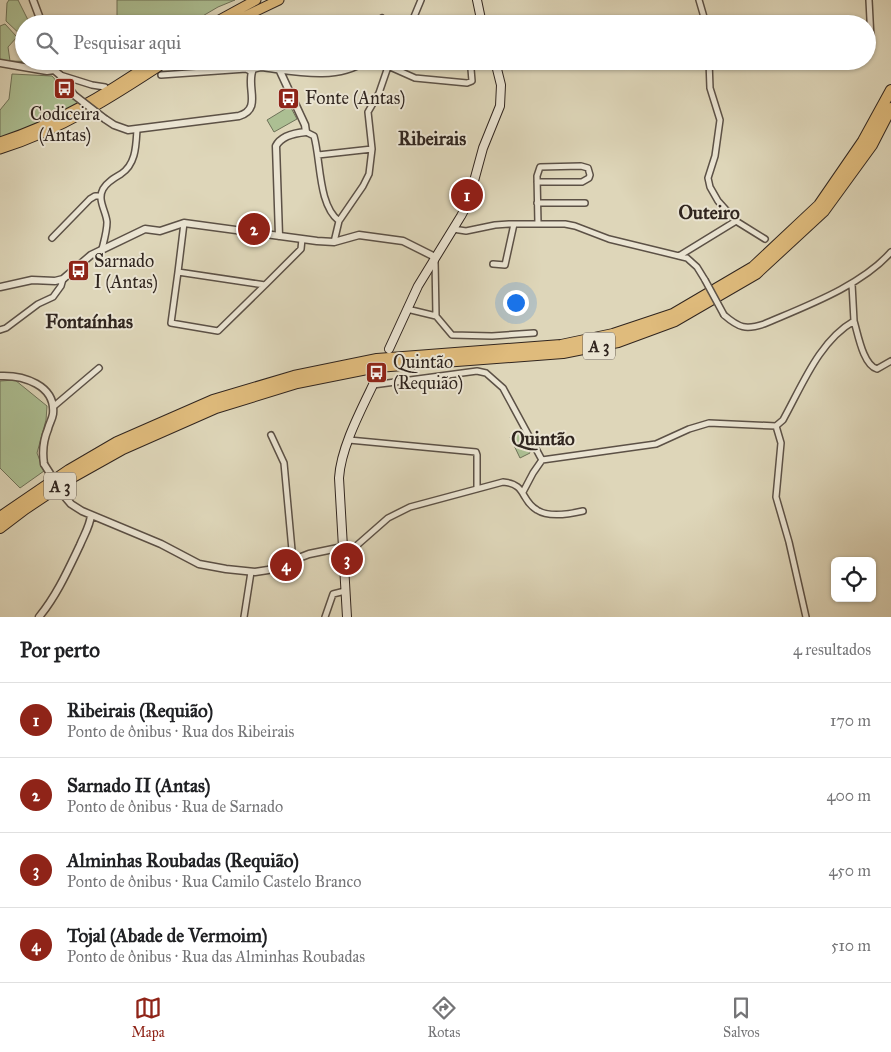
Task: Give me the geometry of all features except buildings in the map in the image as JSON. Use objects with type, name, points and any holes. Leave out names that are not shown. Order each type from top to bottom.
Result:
[{"type":"highway","points":[[228,15],[256,0]]},
{"type":"highway","points":[[248,15],[279,0]]},
{"type":"highway","points":[[0,142],[57,120],[105,94],[141,70]]},
{"type":"highway","points":[[0,149],[40,134],[79,116],[153,70]]},
{"type":"highway","name":"A 3","points":[[0,517],[69,470],[117,442],[213,400],[294,376],[377,359],[561,345],[613,334],[672,314],[753,267],[819,205],[863,141],[891,90]]},
{"type":"highway","name":"A 3","points":[[0,528],[73,477],[122,449],[216,408],[297,383],[377,366],[563,353],[618,342],[675,321],[756,274],[824,211],[872,145],[891,108]]},
{"type":"main road","points":[[389,349],[406,309],[468,203],[483,148],[500,106],[501,85],[497,70]]},
{"type":"main road","points":[[347,617],[340,470],[342,458],[349,440],[380,370]]},
{"type":"street","points":[[33,0],[39,15]]},
{"type":"street","points":[[415,15],[421,0]]},
{"type":"street","points":[[699,0],[703,15]]},
{"type":"street","points":[[869,0],[870,15]]},
{"type":"street","points":[[0,63],[15,66]]},
{"type":"street","points":[[41,70],[54,70],[60,75],[74,95],[105,119],[128,130],[246,114],[251,108],[252,100],[252,72],[248,70]]},
{"type":"street","points":[[161,75],[232,70]]},
{"type":"street","points":[[279,70],[305,125],[306,132]]},
{"type":"street","points":[[288,70],[323,74],[348,70]]},
{"type":"street","points":[[334,242],[339,221],[363,186],[370,168],[372,149],[368,112],[379,93],[387,70]]},
{"type":"street","points":[[401,70],[416,78],[467,83],[472,81],[473,78],[471,70]]},
{"type":"street","points":[[709,70],[710,88],[720,120],[715,156],[708,178],[710,187],[718,201],[736,221],[765,239]]},
{"type":"street","points":[[60,75],[105,87]]},
{"type":"street","points":[[102,249],[107,224],[101,196],[103,189],[110,181],[131,165],[135,153],[137,129]]},
{"type":"street","points":[[279,236],[276,146],[278,140],[306,132],[314,136],[326,201],[333,216],[339,221]]},
{"type":"street","points":[[318,155],[372,149]]},
{"type":"street","points":[[537,182],[582,182],[589,178],[590,172],[584,167],[543,166],[538,170],[537,182],[538,224]]},
{"type":"street","points":[[52,238],[90,199],[95,196],[101,196]]},
{"type":"street","points":[[537,203],[585,203]]},
{"type":"street","points":[[680,256],[736,221]]},
{"type":"street","points":[[184,224],[171,323],[218,330],[301,249],[302,239]]},
{"type":"street","points":[[0,330],[6,328],[38,304],[52,297],[61,286],[63,280],[91,255],[145,229],[160,231],[184,224],[334,242],[359,235],[404,240],[435,257],[436,316]]},
{"type":"street","points":[[492,264],[505,265],[514,224]]},
{"type":"street","points":[[452,229],[466,231],[495,225],[565,224],[609,239],[687,258],[705,280],[724,315],[734,323],[743,327],[753,328],[852,284],[882,263],[891,252]]},
{"type":"street","points":[[178,272],[265,285]]},
{"type":"street","points":[[0,287],[32,280],[63,280]]},
{"type":"street","points":[[852,284],[854,321],[867,362],[877,369],[891,361]]},
{"type":"street","points":[[406,309],[436,316],[452,335],[478,336],[534,333]]},
{"type":"street","points":[[523,492],[532,473],[542,460],[656,444],[709,422],[776,426],[783,420],[814,364],[828,344],[843,328],[854,321]]},
{"type":"street","points":[[52,407],[98,368]]},
{"type":"street","points":[[373,385],[477,371],[486,373],[503,388],[542,460]]},
{"type":"street","points":[[0,376],[16,376],[38,383],[48,395],[52,407],[52,420],[42,449],[44,464],[71,504],[91,515],[161,544],[199,564],[251,572],[268,570],[326,550],[355,547],[388,518],[410,507],[502,482],[510,482],[516,485],[523,492],[529,503],[541,512],[560,514],[584,511]]},
{"type":"street","points":[[776,426],[781,443],[776,497],[789,542],[806,617]]},
{"type":"street","points":[[271,435],[284,463],[293,561]]},
{"type":"street","points":[[349,440],[476,452],[477,489]]},
{"type":"street","points":[[39,617],[55,596],[89,527],[91,515]]},
{"type":"street","points":[[244,617],[251,572]]},
{"type":"street","points":[[325,617],[333,594],[345,591]]},
{"type":"green space","points":[[9,0],[18,0],[26,15],[15,15],[15,30],[6,21],[7,3]]},
{"type":"green space","points":[[117,0],[235,0],[204,15],[117,15]]},
{"type":"green space","points":[[5,24],[15,35],[15,39],[8,47],[10,61],[15,61],[15,63],[0,61],[0,26]]},
{"type":"green space","points":[[12,74],[52,76],[69,95],[81,104],[0,138],[0,110],[9,99]]},
{"type":"green space","points":[[290,106],[297,119],[274,132],[267,120]]},
{"type":"green space","points":[[15,380],[47,406],[46,420],[37,453],[44,471],[20,488],[0,468],[0,381]]},
{"type":"green space","points":[[520,433],[530,453],[520,458],[510,437]]},
{"type":"place","name":"Codiceira (Antas)","points":[[65,89]]},
{"type":"place","name":"Fonte (Antas)","points":[[289,98]]},
{"type":"place","name":"Ribeirais (Requião)","points":[[467,195]]},
{"type":"place","name":"Sarnado II (Antas)","points":[[254,229]]},
{"type":"place","name":"Sarnado I (Antas)","points":[[78,271]]},
{"type":"place","name":"Quintão (Requião)","points":[[377,372]]},
{"type":"place","name":"Alminhas Roubadas (Requião)","points":[[347,559]]},
{"type":"place","name":"Tojal (Abade de Vermoim)","points":[[286,565]]},
{"type":"district","name":"Ribeirais","points":[[432,138]]},
{"type":"district","name":"Outeiro","points":[[709,212]]},
{"type":"district","name":"Fontaínhas","points":[[89,321]]},
{"type":"district","name":"Quintão","points":[[543,438]]}]
